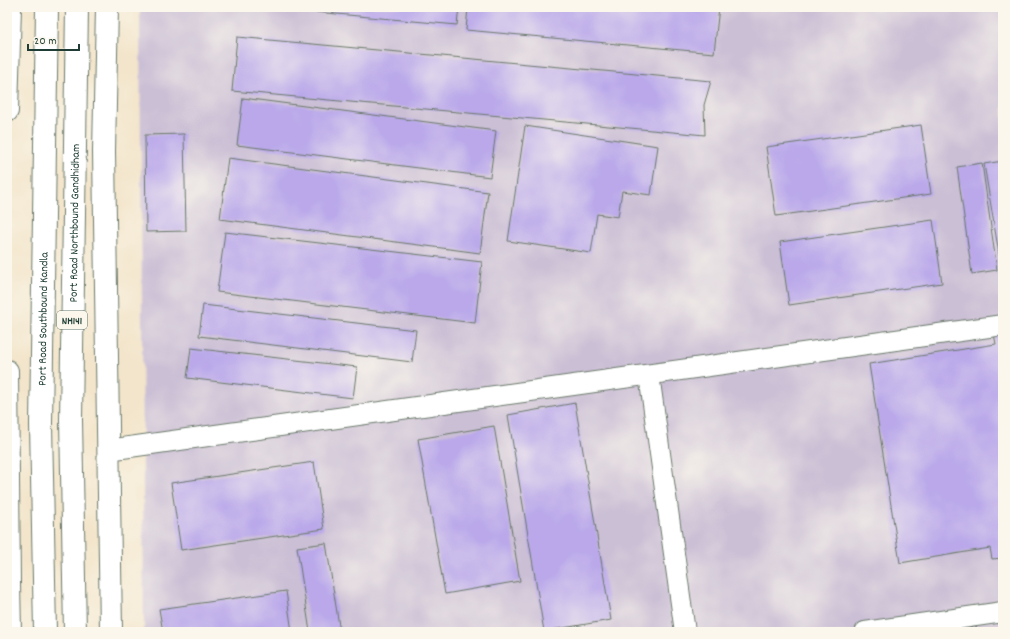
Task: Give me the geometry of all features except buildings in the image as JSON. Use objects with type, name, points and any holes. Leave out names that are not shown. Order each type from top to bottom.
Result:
[{"type":"main road","points":[[7,111],[10,7]]},
{"type":"main road","name":"Port Road Southbound Kandla","points":[[45,632],[41,424],[47,7]]},
{"type":"main road","name":"Port Road Northbound Gandhidham","points":[[75,632],[71,420],[77,7]]},
{"type":"main road","points":[[107,7],[104,151],[111,632]]},
{"type":"main road","points":[[7,370],[8,583],[10,632]]},
{"type":"street","points":[[108,450],[1003,325]]},
{"type":"street","points":[[649,375],[685,632]]},
{"type":"street","points":[[865,632],[1003,612]]},
{"type":"shaded area","points":[[140,7],[1003,7],[1003,632],[144,632]]}]
